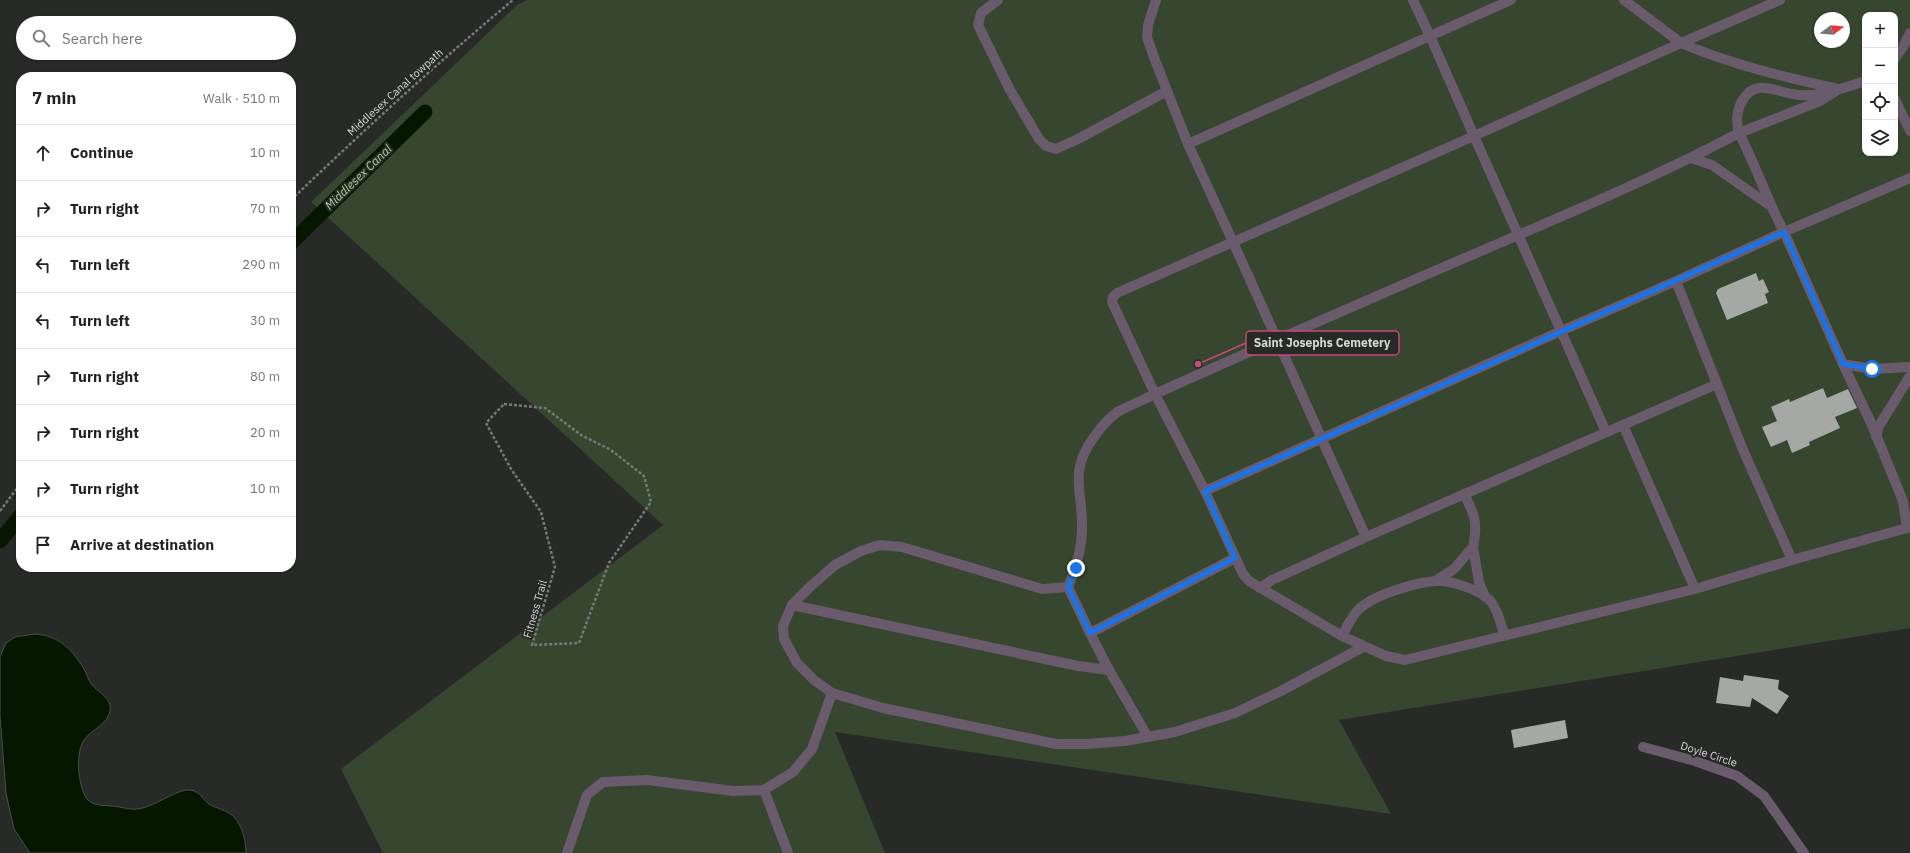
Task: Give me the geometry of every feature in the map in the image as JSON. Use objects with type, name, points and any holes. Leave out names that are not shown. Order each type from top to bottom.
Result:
[{"type":"street","points":[[998,0],[981,13],[978,25],[1010,90],[1039,139],[1046,146],[1056,149],[1078,139],[1167,91]]},
{"type":"street","points":[[1156,0],[1148,25],[1148,37],[1167,91],[1188,144],[1366,537]]},
{"type":"street","points":[[1413,0],[1606,432]]},
{"type":"street","points":[[1188,144],[1511,0]]},
{"type":"street","points":[[1624,0],[1681,43],[1703,53],[1790,79],[1839,89]]},
{"type":"street","points":[[1780,0],[1113,296],[1112,302],[1155,394],[1205,491],[1235,558],[1249,581],[1342,636],[1386,656],[1405,660],[1504,634],[1695,589],[1907,528],[1903,501],[1876,437],[1784,232],[1769,205],[1749,153],[1738,133],[1736,116],[1747,93],[1755,88],[1765,88],[1800,96],[1839,89],[1862,82]]},
{"type":"street","points":[[1898,54],[1910,33]]},
{"type":"street","points":[[1148,737],[1090,633],[1068,587],[1076,568],[1082,528],[1078,483],[1079,466],[1087,446],[1104,423],[1119,411],[1155,394],[1691,158],[1738,133],[1820,101],[1839,89]]},
{"type":"street","points":[[1898,105],[1910,131]]},
{"type":"street","points":[[1691,158],[1712,165],[1769,205]]},
{"type":"street","points":[[1205,491],[1561,331],[1910,178]]},
{"type":"street","points":[[1676,281],[1743,450],[1792,560]]},
{"type":"street","points":[[1843,364],[1872,369],[1910,367]]},
{"type":"street","points":[[1876,437],[1879,426],[1910,376]]},
{"type":"street","points":[[1260,588],[1272,580],[1366,537],[1717,384]]},
{"type":"street","points":[[1623,425],[1695,589]]},
{"type":"street","points":[[1464,494],[1474,512],[1476,522],[1476,533],[1473,547],[1479,582],[1485,597],[1493,606],[1499,617],[1504,634]]},
{"type":"street","points":[[1068,587],[1042,588],[910,549],[880,545],[861,551],[835,565],[811,586],[792,605],[783,626],[784,639],[797,663],[814,680],[832,693],[883,708],[1056,744],[1088,744],[1148,737],[1175,732],[1235,713],[1287,688],[1363,646]]},
{"type":"street","points":[[1342,636],[1350,620],[1358,610],[1372,599],[1408,587],[1437,580],[1454,569],[1473,547]]},
{"type":"street","points":[[1090,633],[1235,558]]},
{"type":"street","points":[[1437,580],[1455,584],[1485,597]]},
{"type":"street","points":[[792,605],[1078,666],[1110,670]]},
{"type":"street","points":[[568,853],[587,795],[603,782],[647,780],[733,791],[764,790],[793,772],[812,749],[832,693]]},
{"type":"street","name":"Doyle Circle","points":[[1643,747],[1695,761],[1737,776],[1764,796],[1804,853]]},
{"type":"street","points":[[764,790],[788,853]]},
{"type":"path","name":"Middlesex Canal towpath","points":[[296,195],[371,123],[465,39],[513,0]]},
{"type":"path","name":"Fitness Trail","points":[[504,404],[545,408],[581,435],[611,450],[644,476],[651,502],[609,563],[579,643],[532,645],[555,567],[542,512],[511,469],[486,423],[504,404]]},
{"type":"path","points":[[0,511],[16,490]]},
{"type":"shaded area","points":[[527,0],[1910,0],[1910,628],[1339,720],[1391,814],[835,732],[885,853],[383,853],[341,769],[663,525],[311,202],[517,5]]},
{"type":"shaded area","points":[[35,634],[51,637],[64,644],[84,669],[89,681],[107,699],[110,706],[109,716],[87,736],[79,753],[81,786],[87,799],[98,805],[137,809],[149,806],[182,791],[195,791],[209,804],[227,812],[237,820],[244,836],[246,853],[30,853],[14,829],[6,793],[0,715],[0,657],[6,643],[15,637]]},
{"type":"building","points":[[1756,273],[1759,281],[1763,279],[1769,292],[1765,294],[1768,303],[1727,320],[1716,293],[1718,289]]},
{"type":"building","points":[[1823,388],[1827,398],[1848,389],[1857,408],[1835,417],[1840,428],[1809,442],[1810,445],[1792,453],[1787,440],[1771,447],[1762,427],[1777,421],[1771,407],[1789,399],[1790,402]]},
{"type":"building","points":[[1744,675],[1779,680],[1778,689],[1789,696],[1777,714],[1752,698],[1750,707],[1716,703],[1720,677],[1743,681]]},
{"type":"building","points":[[1565,720],[1568,738],[1514,748],[1511,730]]},
{"type":"waterway","name":"Middlesex Canal","points":[[296,238],[425,112]]},
{"type":"waterway","name":"Middlesex Canal","points":[[0,541],[16,521]]},
{"type":"place","name":"Saint Josephs Cemetery","points":[[1198,364]]},
{"type":"route","points":[[1076,568],[1068,587],[1090,633],[1235,558],[1205,491],[1784,232],[1843,364],[1872,369]]}]
